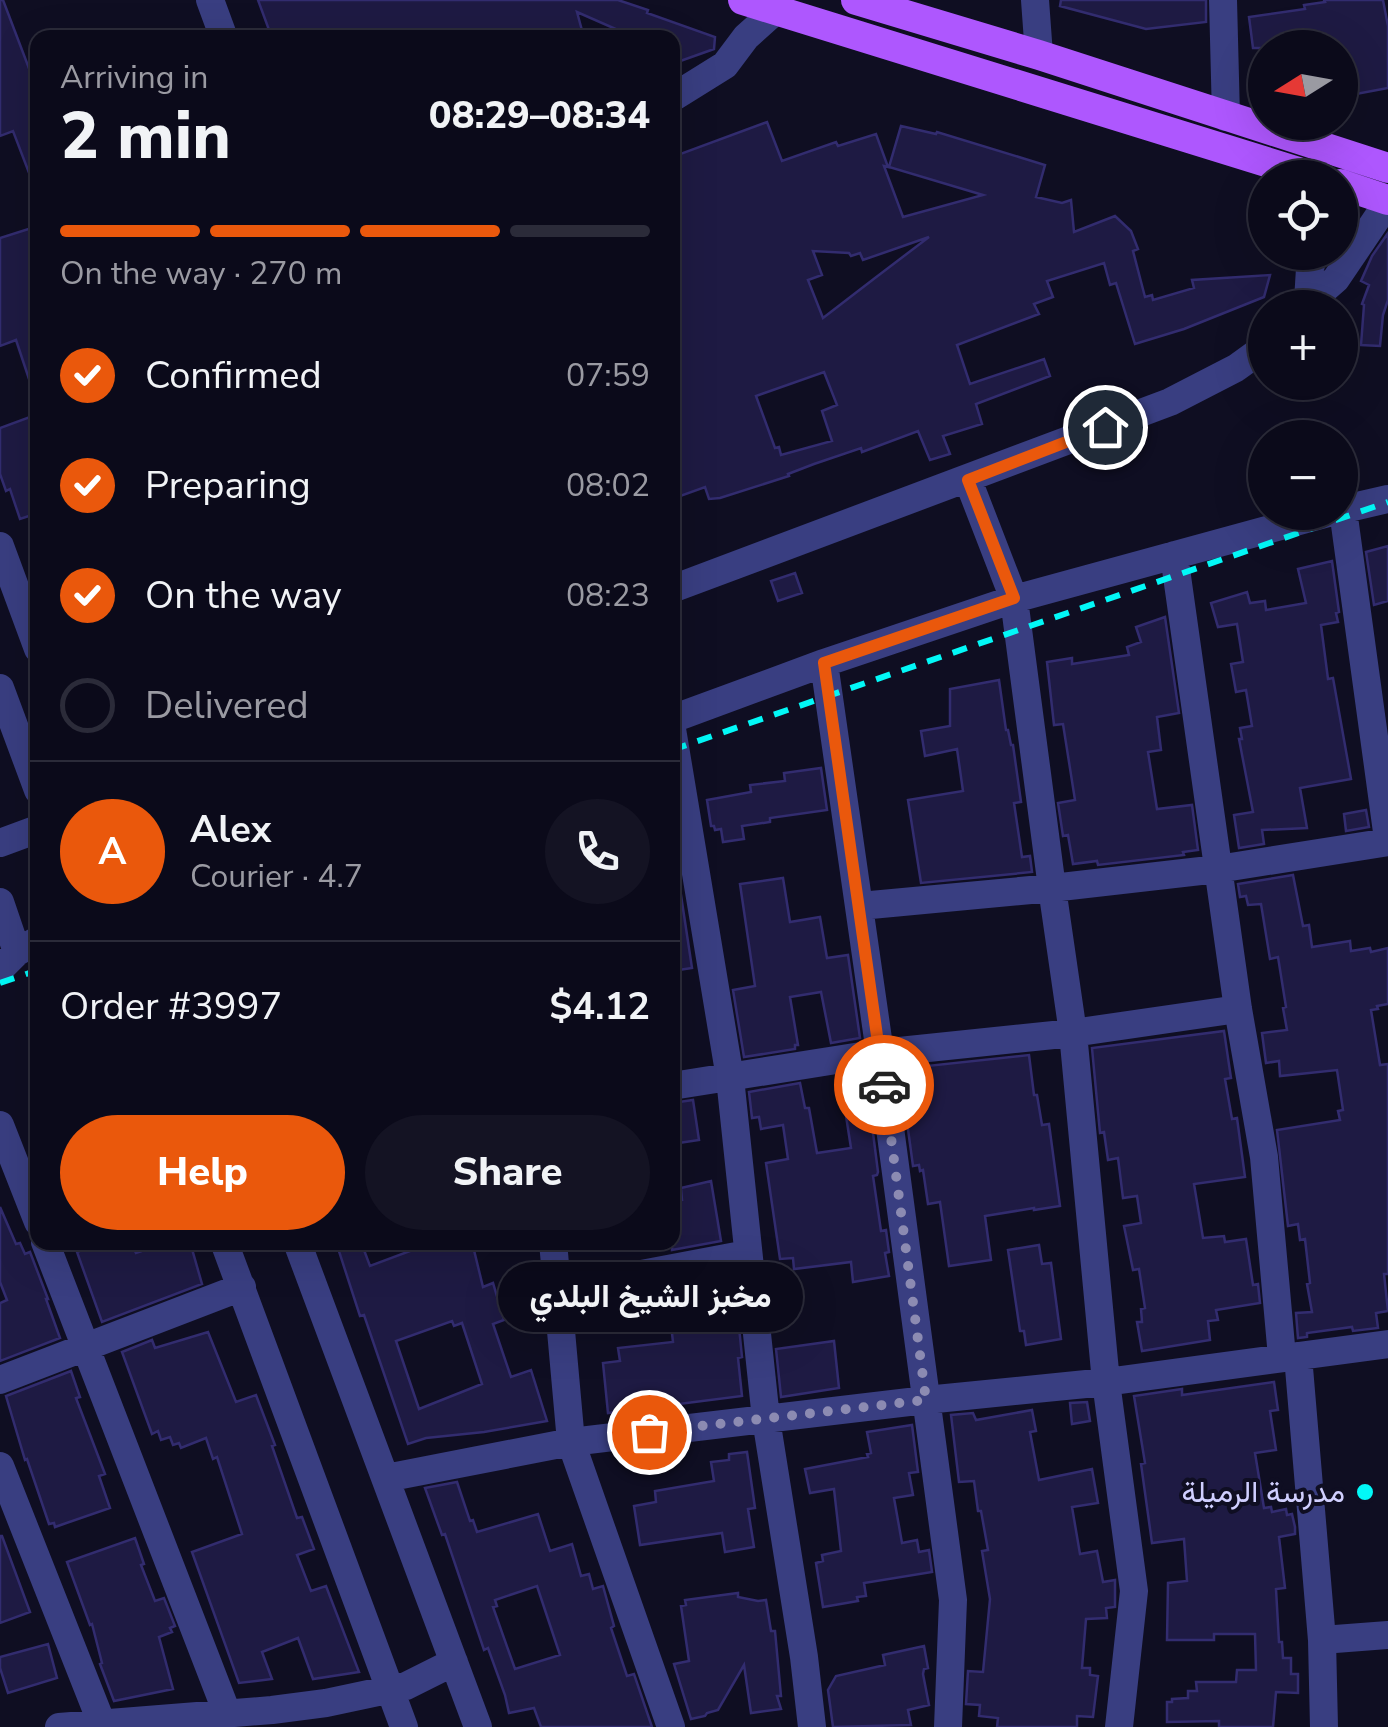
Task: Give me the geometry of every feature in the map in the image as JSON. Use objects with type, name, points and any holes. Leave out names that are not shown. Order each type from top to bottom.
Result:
[{"type":"main road","points":[[743,0],[1248,163]]},
{"type":"main road","points":[[856,0],[1388,168]]},
{"type":"main road","points":[[1358,190],[1388,201]]},
{"type":"street","points":[[210,0],[221,30]]},
{"type":"street","points":[[1035,0],[1039,55]]},
{"type":"street","points":[[1223,0],[1226,117]]},
{"type":"street","points":[[680,93],[725,65],[746,37],[776,10]]},
{"type":"street","points":[[1348,160],[1350,155]]},
{"type":"street","points":[[1322,290],[1336,279],[1388,201]]},
{"type":"street","points":[[680,587],[1170,402],[1248,359]]},
{"type":"street","points":[[968,480],[1014,598],[1073,1033],[1106,1382],[1134,1591],[1119,1727]]},
{"type":"street","points":[[1358,506],[1388,499]]},
{"type":"street","points":[[680,716],[1014,598],[1267,530]]},
{"type":"street","points":[[860,906],[1218,869],[1388,841],[1341,530]]},
{"type":"street","points":[[0,546],[30,627]]},
{"type":"street","points":[[1174,555],[1238,1009],[1266,1170],[1290,1357],[1322,1640],[1324,1727]]},
{"type":"street","points":[[824,663],[953,1600],[948,1727]]},
{"type":"street","points":[[0,688],[30,769]]},
{"type":"street","points":[[680,777],[730,1078],[766,1419],[812,1727]]},
{"type":"street","points":[[0,844],[30,832]]},
{"type":"street","points":[[0,902],[18,954]]},
{"type":"street","points":[[680,1085],[880,1053],[1073,1033],[1238,1009]]},
{"type":"street","points":[[0,1125],[30,1202]]},
{"type":"street","points":[[48,1250],[227,1713]]},
{"type":"street","points":[[227,1250],[404,1727]]},
{"type":"street","points":[[300,1250],[478,1727]]},
{"type":"street","points":[[554,1250],[570,1442],[671,1727]]},
{"type":"street","points":[[557,1290],[747,1254]]},
{"type":"street","points":[[0,1380],[242,1288]]},
{"type":"street","points":[[386,1478],[570,1442],[1106,1382],[1388,1344]]},
{"type":"street","points":[[0,1466],[102,1724]]},
{"type":"street","points":[[1322,1640],[1388,1635]]},
{"type":"street","points":[[59,1727],[170,1723],[227,1713],[275,1718],[418,1682],[454,1662]]},
{"type":"building","points":[[3,0],[30,71],[30,175],[13,131],[0,136]]},
{"type":"building","points":[[258,0],[618,0],[715,37],[714,49],[680,61],[680,30],[618,30],[577,12],[582,30],[269,30]]},
{"type":"building","points":[[1061,0],[1206,0],[1206,22],[1146,29],[1060,6]]},
{"type":"building","points":[[1383,0],[1388,26],[1388,88],[1358,94],[1358,30],[1251,30],[1249,17],[1325,2]]},
{"type":"building","points":[[767,122],[782,161],[836,142],[838,146],[876,134],[903,217],[983,195],[889,167],[901,126],[937,132],[1045,165],[1036,197],[1062,203],[1071,200],[1074,232],[1115,216],[1131,231],[1138,249],[1133,251],[1145,297],[1152,295],[1153,300],[1194,288],[1192,280],[1270,275],[1266,290],[1248,290],[1248,303],[1135,344],[1116,283],[1110,285],[1104,263],[1047,281],[1053,297],[1034,304],[1039,314],[957,345],[970,384],[1044,359],[1050,376],[976,404],[982,424],[943,436],[950,454],[930,460],[918,431],[709,499],[705,487],[680,496],[680,154]],"holes":[[[929,237],[823,318],[808,280],[822,275],[813,251],[851,256],[860,253],[863,260]],[[824,372],[837,405],[822,411],[832,441],[781,455],[756,396]]]},
{"type":"building","points":[[30,229],[30,382],[16,340],[0,346],[0,238]]},
{"type":"building","points":[[1388,233],[1388,300],[1380,346],[1361,345],[1362,304],[1369,285],[1361,281]]},
{"type":"building","points":[[30,417],[30,516],[20,519],[10,489],[6,491],[0,474],[0,428]]},
{"type":"building","points":[[1388,546],[1388,601],[1374,605],[1366,552]]},
{"type":"building","points":[[1332,561],[1338,622],[1321,625],[1328,679],[1333,678],[1351,779],[1300,788],[1307,828],[1262,830],[1264,844],[1239,848],[1234,815],[1253,812],[1240,728],[1252,726],[1246,690],[1236,692],[1231,664],[1243,662],[1237,624],[1218,627],[1211,603],[1247,592],[1250,603],[1265,601],[1266,610],[1306,603],[1298,569]]},
{"type":"building","points":[[795,573],[802,593],[778,601],[771,581]]},
{"type":"building","points":[[1165,617],[1179,713],[1157,717],[1161,750],[1148,752],[1157,809],[1192,805],[1198,850],[1098,865],[1097,861],[1073,864],[1068,835],[1063,836],[1058,803],[1075,800],[1063,724],[1054,725],[1047,662],[1072,658],[1072,664],[1129,655],[1127,647],[1141,642],[1136,627]]},
{"type":"building","points":[[999,680],[1021,802],[1014,803],[1022,857],[1030,856],[1032,872],[921,883],[908,800],[963,791],[957,749],[925,756],[921,731],[950,726],[950,689]]},
{"type":"building","points":[[821,768],[827,810],[742,826],[744,839],[723,842],[721,829],[711,826],[707,800],[751,792],[750,785],[785,781],[784,773]]},
{"type":"building","points":[[1366,810],[1369,827],[1346,831],[1344,814]]},
{"type":"building","points":[[1293,875],[1303,926],[1309,925],[1312,947],[1350,941],[1351,951],[1388,948],[1388,1004],[1371,1010],[1380,1065],[1388,1064],[1388,1274],[1384,1274],[1388,1311],[1376,1313],[1378,1328],[1353,1331],[1352,1327],[1307,1333],[1307,1337],[1298,1338],[1296,1313],[1312,1312],[1307,1284],[1310,1283],[1305,1239],[1300,1240],[1298,1224],[1288,1226],[1277,1130],[1340,1120],[1338,1111],[1343,1110],[1337,1070],[1280,1076],[1279,1061],[1266,1063],[1262,1033],[1287,1030],[1283,1008],[1286,1007],[1278,957],[1270,959],[1261,904],[1248,905],[1246,896],[1240,897],[1238,884]]},
{"type":"building","points":[[783,878],[790,922],[820,917],[827,958],[848,955],[860,1038],[831,1043],[821,992],[790,997],[798,1045],[795,1049],[744,1057],[733,990],[755,986],[740,884]]},
{"type":"building","points":[[680,888],[692,968],[680,970]]},
{"type":"building","points":[[1224,1031],[1231,1078],[1225,1079],[1232,1119],[1237,1118],[1245,1177],[1194,1184],[1203,1238],[1224,1236],[1225,1242],[1246,1239],[1260,1303],[1216,1310],[1218,1320],[1208,1321],[1210,1340],[1142,1351],[1137,1322],[1142,1322],[1141,1309],[1145,1308],[1139,1269],[1133,1270],[1124,1226],[1141,1223],[1137,1196],[1123,1198],[1118,1158],[1108,1160],[1104,1132],[1100,1133],[1092,1048]]},
{"type":"building","points":[[1029,1055],[1042,1125],[1049,1124],[1060,1206],[985,1216],[991,1260],[949,1266],[940,1202],[928,1204],[923,1170],[919,1165],[913,1166],[907,1122],[914,1121],[908,1068]]},
{"type":"building","points":[[866,1078],[878,1172],[873,1176],[881,1231],[886,1230],[889,1276],[853,1282],[851,1262],[794,1269],[793,1258],[780,1259],[766,1163],[788,1159],[783,1125],[761,1129],[759,1117],[752,1118],[749,1092],[800,1083],[817,1153],[851,1148],[844,1103],[860,1101],[857,1079]]},
{"type":"building","points":[[693,1100],[699,1140],[680,1143],[680,1102]]},
{"type":"building","points":[[711,1181],[721,1241],[680,1249],[681,1188]]},
{"type":"building","points":[[0,1207],[16,1244],[20,1243],[25,1254],[30,1252],[60,1338],[0,1361],[0,1303],[7,1300],[0,1282]]},
{"type":"building","points":[[1039,1245],[1042,1264],[1051,1263],[1061,1339],[1026,1345],[1024,1331],[1020,1331],[1008,1250]]},
{"type":"building","points":[[192,1250],[202,1284],[102,1322],[77,1252]]},
{"type":"building","points":[[339,1250],[364,1250],[370,1266],[413,1250],[474,1250],[483,1287],[493,1283],[504,1320],[493,1324],[511,1377],[531,1370],[547,1421],[408,1444],[364,1315],[360,1316]],"holes":[[[452,1321],[454,1326],[462,1323],[482,1384],[419,1409],[396,1341]]]},
{"type":"building","points":[[710,1279],[711,1284],[722,1282],[723,1287],[727,1286],[734,1318],[738,1317],[742,1396],[608,1413],[603,1363],[620,1361],[618,1348],[673,1342],[671,1325],[679,1324],[674,1289],[681,1288],[680,1284]]},
{"type":"building","points":[[208,1332],[236,1402],[256,1395],[297,1518],[302,1517],[314,1549],[297,1555],[311,1591],[326,1586],[359,1672],[313,1679],[298,1638],[262,1652],[272,1679],[239,1683],[192,1552],[242,1534],[217,1457],[213,1459],[206,1438],[181,1448],[179,1443],[173,1445],[170,1437],[161,1440],[158,1431],[152,1434],[122,1352],[152,1340],[155,1348]]},
{"type":"building","points":[[834,1341],[839,1388],[781,1397],[776,1349]]},
{"type":"building","points":[[71,1371],[80,1397],[76,1398],[105,1474],[99,1476],[110,1508],[55,1527],[54,1523],[49,1524],[25,1460],[6,1396]]},
{"type":"building","points":[[1274,1382],[1278,1410],[1270,1411],[1276,1450],[1255,1453],[1264,1508],[1271,1507],[1272,1512],[1286,1509],[1287,1515],[1292,1514],[1295,1527],[1295,1534],[1279,1537],[1285,1588],[1276,1589],[1279,1642],[1283,1658],[1291,1658],[1291,1674],[1298,1674],[1298,1693],[1276,1692],[1273,1727],[1219,1727],[1219,1721],[1167,1722],[1167,1702],[1188,1698],[1188,1691],[1197,1691],[1196,1682],[1236,1682],[1237,1670],[1256,1670],[1255,1634],[1214,1634],[1214,1640],[1167,1640],[1168,1583],[1187,1581],[1184,1539],[1152,1543],[1134,1396],[1182,1389],[1182,1395]]},
{"type":"building","points":[[1087,1402],[1090,1421],[1072,1424],[1070,1403]]},
{"type":"building","points":[[1032,1410],[1036,1431],[1030,1432],[1039,1480],[1092,1469],[1098,1503],[1072,1507],[1080,1554],[1097,1551],[1103,1582],[1115,1580],[1115,1607],[1106,1608],[1107,1618],[1086,1619],[1082,1668],[1090,1668],[1090,1675],[1098,1676],[1093,1717],[1077,1716],[1077,1727],[997,1727],[998,1718],[979,1716],[980,1705],[966,1704],[968,1671],[983,1672],[990,1599],[982,1551],[988,1550],[974,1481],[959,1482],[951,1415],[973,1413],[976,1420]]},
{"type":"building","points":[[912,1425],[918,1472],[909,1473],[913,1495],[894,1498],[902,1543],[917,1540],[919,1552],[929,1550],[932,1572],[864,1583],[866,1596],[857,1597],[858,1601],[823,1607],[816,1563],[823,1561],[822,1555],[841,1551],[834,1489],[810,1493],[805,1469],[868,1457],[871,1453],[867,1432]]},
{"type":"building","points":[[747,1452],[755,1508],[748,1509],[754,1547],[725,1552],[722,1533],[640,1545],[634,1506],[656,1502],[655,1491],[714,1481],[711,1462]]},
{"type":"building","points":[[457,1482],[477,1532],[538,1514],[550,1551],[572,1544],[581,1576],[589,1574],[593,1589],[603,1586],[614,1626],[611,1628],[627,1676],[634,1674],[652,1727],[541,1727],[534,1708],[509,1713],[488,1648],[484,1650],[445,1534],[442,1535],[425,1488]],"holes":[[[537,1586],[560,1655],[515,1669],[493,1607],[497,1606],[495,1600]]]},
{"type":"building","points":[[0,1536],[30,1612],[0,1623]]},
{"type":"building","points":[[135,1538],[155,1601],[164,1598],[175,1626],[170,1628],[172,1632],[159,1637],[173,1689],[114,1701],[100,1664],[92,1624],[67,1562]]},
{"type":"building","points":[[738,1593],[738,1597],[766,1600],[771,1631],[775,1631],[781,1709],[751,1713],[744,1665],[718,1710],[691,1719],[674,1664],[689,1661],[681,1606],[686,1605],[685,1600]]},
{"type":"building","points":[[48,1644],[57,1678],[8,1693],[0,1657]]},
{"type":"building","points":[[924,1646],[928,1668],[923,1674],[929,1705],[908,1710],[911,1725],[833,1727],[828,1690],[836,1676],[885,1665],[883,1655]]},
{"type":"railway","points":[[680,747],[1388,502]]},
{"type":"railway","points":[[0,983],[30,973]]},
{"type":"way so far","points":[[649,1432],[926,1400],[884,1085]]},
{"type":"place","name":"مخبز الشيخ البلدي","points":[[649,1432]]},
{"type":"place","name":"مدرسة الرميلة","points":[[1365,1492]]},
{"type":"route","points":[[884,1085],[824,663],[1014,598],[968,480],[1105,427]]}]
